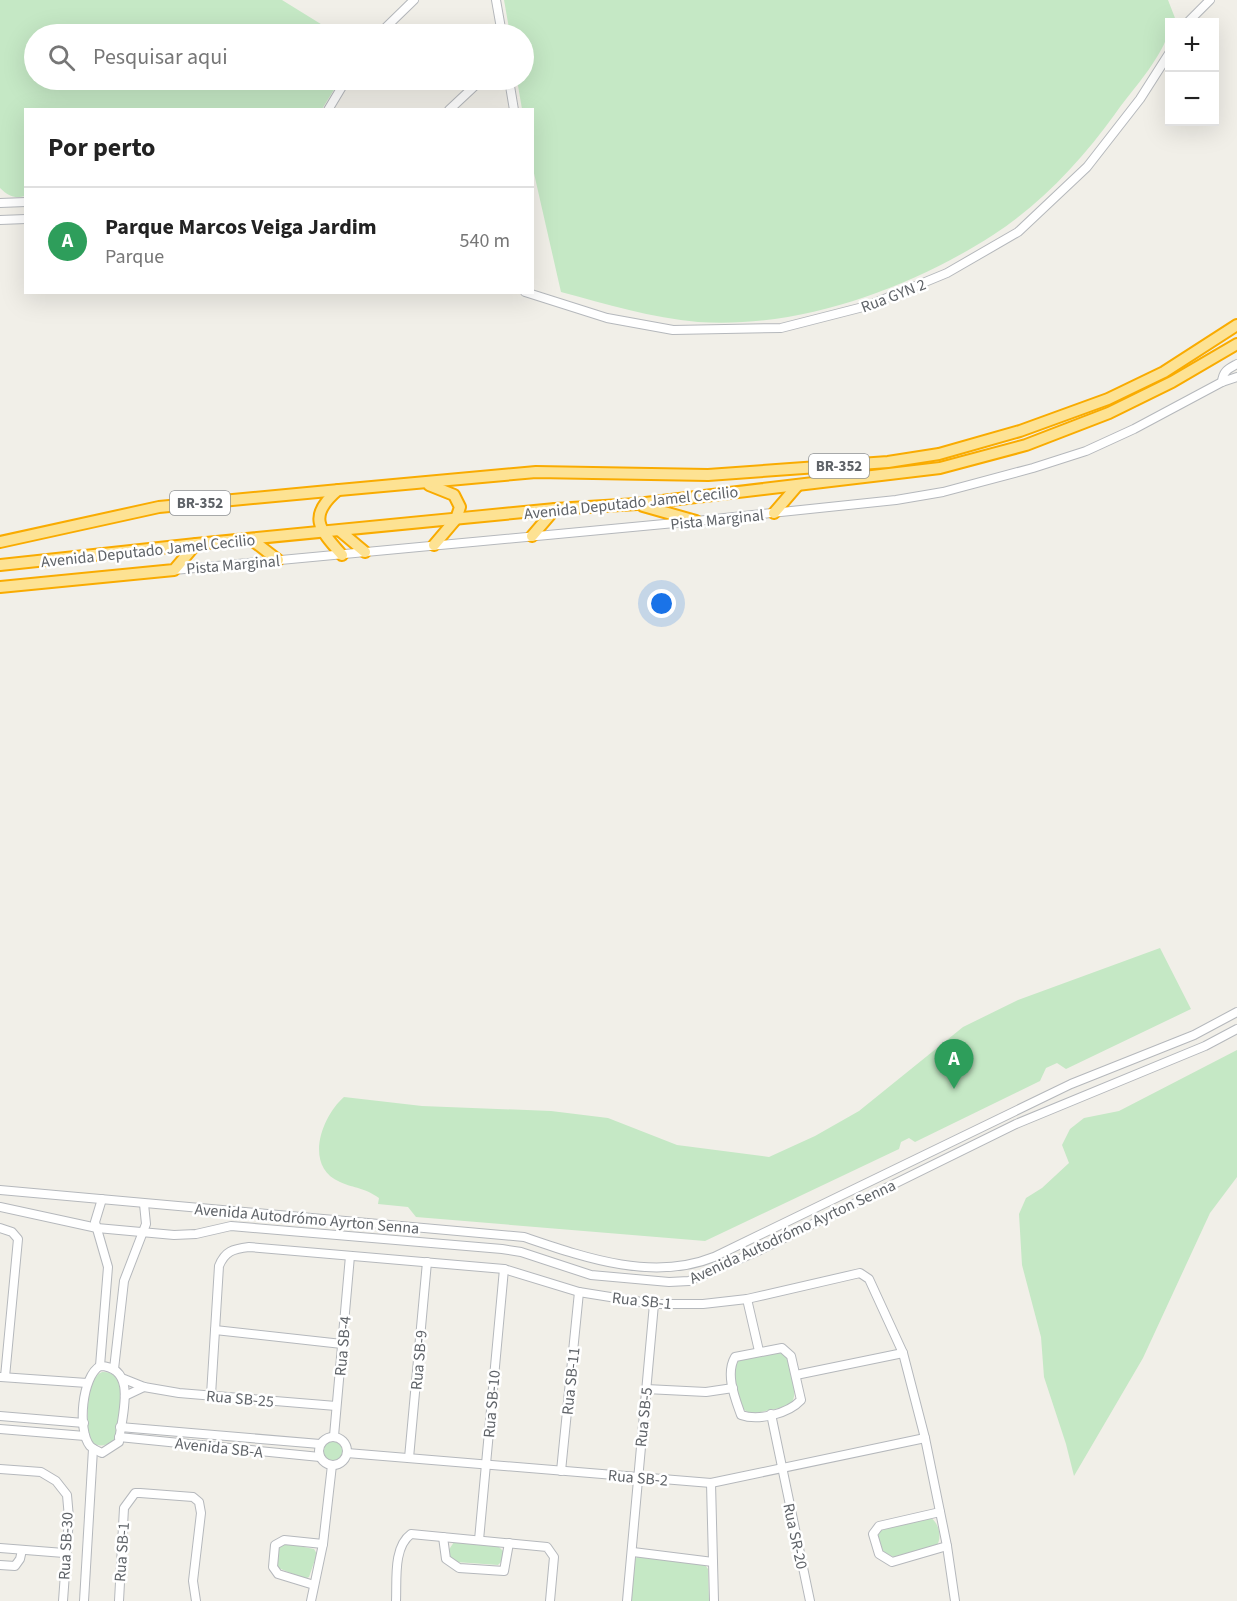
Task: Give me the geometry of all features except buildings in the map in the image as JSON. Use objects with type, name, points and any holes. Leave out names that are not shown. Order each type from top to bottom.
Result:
[{"type":"highway","name":"Avenida Deputado Jamel Cecilio","points":[[339,490],[536,472],[708,475],[888,462],[939,454],[1020,431],[1108,399],[1164,372],[1234,326]]},
{"type":"highway","name":"Avenida Deputado Jamel Cecilio","points":[[0,565],[555,509],[637,504],[940,468],[1026,445],[1109,413],[1172,382],[1237,344]]},
{"type":"highway","points":[[423,483],[454,495],[460,507],[456,519],[434,545]]},
{"type":"highway","points":[[774,513],[798,485]]},
{"type":"highway","points":[[339,490],[320,507],[319,522],[323,533],[342,555]]},
{"type":"highway","name":"BR-352","points":[[0,542],[159,507],[339,490]]},
{"type":"highway","points":[[637,504],[696,521]]},
{"type":"highway","points":[[532,536],[555,509]]},
{"type":"highway","points":[[340,531],[365,552]]},
{"type":"highway","points":[[252,540],[278,560]]},
{"type":"highway","points":[[0,587],[174,570],[196,544]]},
{"type":"highway","points":[[0,578],[22,585]]},
{"type":"street","points":[[389,24],[414,0]]},
{"type":"street","points":[[496,0],[500,24]]},
{"type":"street","points":[[1192,18],[1210,0]]},
{"type":"street","name":"Rua GYN 2","points":[[531,294],[607,318],[673,330],[781,328],[867,306],[947,273],[1018,232],[1088,167],[1140,99],[1165,60]]},
{"type":"street","points":[[329,108],[340,90]]},
{"type":"street","points":[[451,108],[470,90]]},
{"type":"street","points":[[511,90],[514,108]]},
{"type":"street","points":[[0,202],[24,201]]},
{"type":"street","points":[[0,220],[24,219]]},
{"type":"street","points":[[1222,382],[1222,375],[1227,369],[1237,364]]},
{"type":"street","name":"Pista Marginal","points":[[174,570],[696,521],[944,492],[1022,472],[1086,451],[1222,382],[1237,377]]},
{"type":"street","name":"Avenida Autodrómo Ayrton Senna","points":[[0,1190],[524,1237],[592,1260],[658,1267],[698,1264],[1071,1084],[1194,1035],[1237,1012]]},
{"type":"street","name":"Avenida Autodrómo Ayrton Senna","points":[[0,1207],[97,1228],[174,1235],[196,1234],[231,1226],[502,1249],[521,1252],[591,1275],[669,1282],[689,1281],[1016,1124],[1205,1046],[1237,1029]]},
{"type":"street","points":[[839,1195],[844,1208]]},
{"type":"street","points":[[100,1366],[108,1267],[97,1228],[96,1215],[102,1199]]},
{"type":"street","points":[[114,1369],[124,1281],[144,1232],[147,1214],[144,1204]]},
{"type":"street","points":[[0,1228],[12,1232],[18,1239],[3,1377],[87,1383]]},
{"type":"street","name":"Rua SB-1","points":[[211,1395],[219,1266],[223,1256],[233,1249],[249,1247],[504,1269],[579,1292],[654,1304],[703,1304],[747,1299],[860,1273],[869,1279],[903,1353],[925,1438],[947,1546],[955,1601]]},
{"type":"street","name":"Rua SB-4","points":[[334,1436],[350,1256]]},
{"type":"street","name":"Rua SB-9","points":[[409,1458],[427,1262]]},
{"type":"street","name":"Rua SB-10","points":[[479,1540],[504,1269]]},
{"type":"street","name":"Rua SB-11","points":[[561,1471],[579,1292]]},
{"type":"street","points":[[747,1299],[759,1351]]},
{"type":"street","name":"Rua SB-5","points":[[627,1601],[654,1304]]},
{"type":"street","points":[[0,1314],[11,1315]]},
{"type":"street","points":[[215,1330],[342,1344]]},
{"type":"street","points":[[782,1348],[791,1356],[796,1375],[801,1400],[794,1408],[752,1419],[741,1415],[733,1388],[730,1364],[735,1357],[782,1348]]},
{"type":"street","points":[[796,1375],[903,1353]]},
{"type":"street","points":[[100,1366],[114,1369],[124,1379],[125,1396],[119,1442],[102,1453],[93,1449],[85,1436],[87,1383],[93,1370],[100,1366]]},
{"type":"street","name":"Rua SB-25","points":[[124,1379],[144,1387],[336,1406]]},
{"type":"street","points":[[125,1396],[144,1387]]},
{"type":"street","points":[[646,1389],[706,1392],[733,1388]]},
{"type":"street","name":"Rua SR-20","points":[[771,1414],[810,1601]]},
{"type":"street","points":[[0,1416],[84,1423]]},
{"type":"street","name":"Avenida SB-A","points":[[120,1427],[320,1444]]},
{"type":"street","points":[[0,1429],[85,1436]]},
{"type":"street","points":[[210,1446],[211,1434]]},
{"type":"street","points":[[334,1436],[342,1440],[347,1453],[340,1463],[332,1465],[320,1457],[320,1444],[326,1438],[334,1436]]},
{"type":"street","name":"Avenida SB-A","points":[[119,1437],[320,1457]]},
{"type":"street","name":"Rua SB-2","points":[[347,1453],[711,1483],[783,1470],[925,1438]]},
{"type":"street","points":[[84,1601],[93,1449]]},
{"type":"street","points":[[311,1601],[323,1544],[332,1465]]},
{"type":"street","name":"Rua SB-30","points":[[0,1469],[41,1472],[56,1481],[67,1495],[69,1518],[64,1553],[63,1601]]},
{"type":"street","points":[[711,1483],[714,1601]]},
{"type":"street","name":"Rua SB-1","points":[[119,1601],[124,1508],[135,1493],[193,1497],[199,1502],[201,1513],[193,1581],[196,1601]]},
{"type":"street","points":[[940,1512],[879,1526],[873,1534],[879,1554],[892,1562],[947,1546]]},
{"type":"street","points":[[396,1601],[403,1540],[411,1534],[547,1547],[554,1557],[550,1601]]},
{"type":"street","points":[[443,1537],[446,1559],[459,1568],[504,1571],[509,1543]]},
{"type":"street","points":[[314,1585],[278,1574],[273,1567],[275,1545],[284,1540],[323,1544]]},
{"type":"street","points":[[0,1548],[64,1553]]},
{"type":"street","points":[[0,1565],[15,1566],[22,1550]]},
{"type":"street","points":[[633,1552],[713,1562]]},
{"type":"green space","points":[[0,0],[282,0],[321,24],[24,24],[24,90],[334,90],[323,108],[24,108],[24,196],[9,195],[0,188]]},
{"type":"green space","points":[[504,0],[1168,0],[1175,18],[1165,18],[1165,42],[1157,57],[1089,148],[1060,180],[1011,223],[960,255],[889,288],[814,312],[775,319],[736,322],[698,322],[646,314],[561,292],[534,173],[534,108],[522,108],[519,90],[534,90],[534,24],[508,24]]},
{"type":"green space","points":[[1160,948],[1191,1009],[1066,1069],[1057,1063],[1046,1068],[1040,1081],[915,1142],[909,1138],[901,1142],[899,1149],[705,1241],[416,1217],[408,1207],[378,1204],[379,1198],[340,1182],[329,1175],[322,1165],[319,1153],[323,1128],[336,1105],[344,1097],[422,1106],[551,1111],[608,1118],[677,1145],[769,1157],[815,1136],[859,1111],[963,1027],[1018,1000]]},
{"type":"green space","points":[[1237,1050],[1237,1177],[1210,1213],[1143,1358],[1074,1476],[1044,1377],[1041,1337],[1022,1265],[1019,1214],[1026,1198],[1042,1188],[1069,1163],[1062,1145],[1070,1129],[1084,1118],[1119,1111]]},
{"type":"green space","points":[[779,1352],[787,1357],[794,1383],[792,1401],[789,1406],[751,1414],[741,1408],[733,1368],[739,1360]]},
{"type":"green space","points":[[102,1372],[111,1373],[117,1379],[121,1397],[117,1436],[108,1444],[98,1445],[90,1442],[87,1435],[88,1409],[92,1383]]},
{"type":"green space","points":[[333,1440],[341,1443],[344,1451],[341,1459],[333,1462],[325,1459],[322,1451],[325,1443]]},
{"type":"green space","points":[[931,1518],[939,1531],[937,1545],[894,1557],[881,1551],[877,1537],[881,1530]]},
{"type":"green space","points":[[454,1542],[498,1546],[504,1552],[502,1561],[498,1565],[456,1562],[449,1556],[448,1551]]},
{"type":"green space","points":[[284,1543],[314,1549],[317,1554],[309,1577],[305,1579],[276,1567],[277,1548]]},
{"type":"green space","points":[[637,1557],[705,1565],[708,1569],[709,1601],[628,1601],[634,1560]]},
{"type":"place","name":"Parque Marcos Veiga Jardim","points":[[954,1089]]}]
